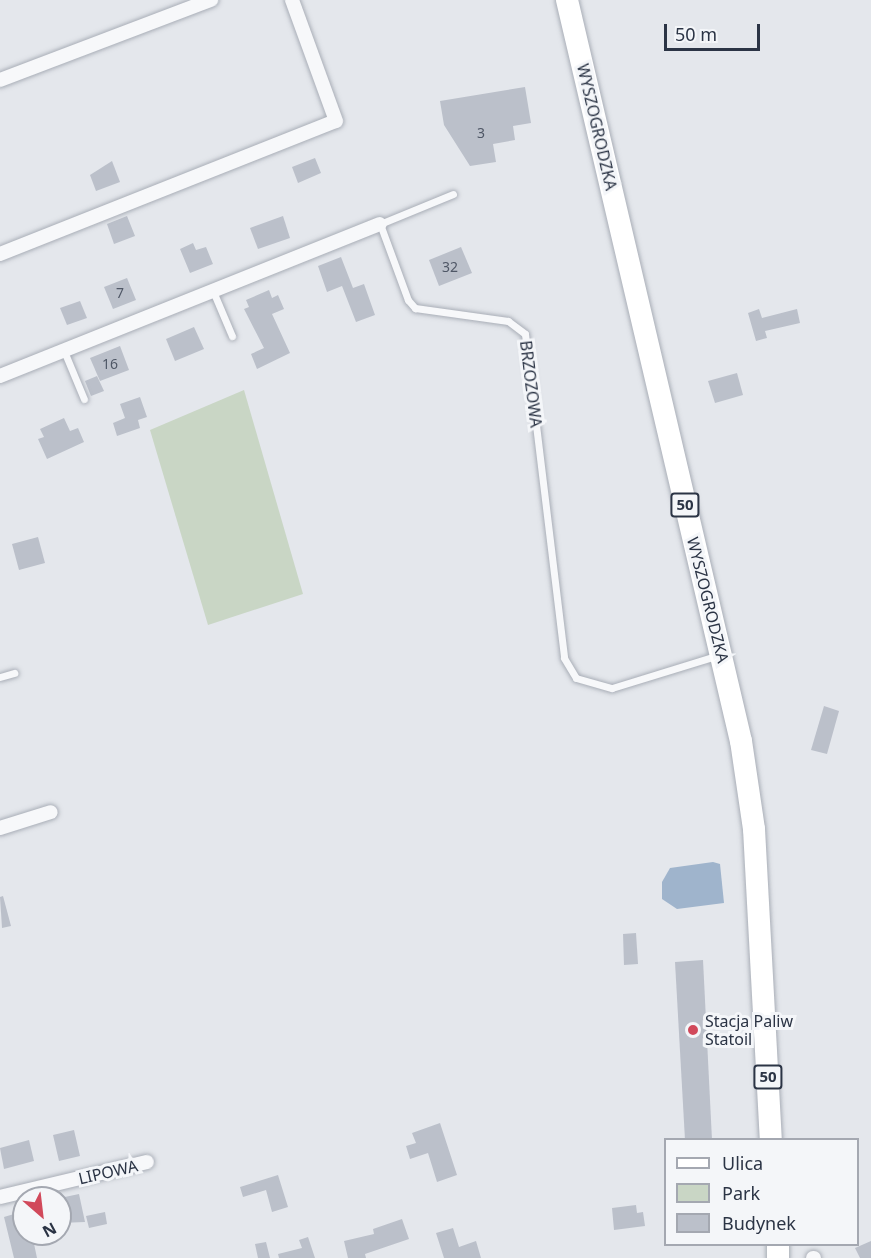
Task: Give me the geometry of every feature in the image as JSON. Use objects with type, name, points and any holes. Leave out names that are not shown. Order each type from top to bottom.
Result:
[{"type":"main road","name":"WYSZOGRODZKA","points":[[567,0],[741,741],[754,829],[771,1138]]},
{"type":"street","points":[[0,80],[211,0]]},
{"type":"street","points":[[0,254],[336,121],[292,0]]},
{"type":"street","points":[[0,376],[380,224]]},
{"type":"street","points":[[0,828],[51,812]]},
{"type":"street","name":"LIPOWA","points":[[0,1197],[147,1162]]},
{"type":"lane","points":[[380,224],[453,194]]},
{"type":"lane","name":"BRZOZOWA","points":[[380,224],[408,300],[415,308],[508,321],[525,334],[564,658],[576,678],[612,688],[722,654]]},
{"type":"lane","points":[[213,291],[232,336]]},
{"type":"lane","points":[[64,351],[84,399]]},
{"type":"lane","points":[[0,677],[14,673]]},
{"type":"green space","points":[[244,390],[303,594],[208,625],[150,430]]},
{"type":"water","points":[[713,862],[720,864],[724,903],[677,909],[662,899],[662,882],[670,868]]},
{"type":"building","points":[[525,87],[531,123],[513,126],[515,140],[493,144],[496,162],[470,166],[444,125],[440,101]]},
{"type":"building","points":[[315,158],[321,173],[298,183],[292,167]]},
{"type":"building","points":[[112,161],[120,182],[96,191],[90,175]]},
{"type":"building","points":[[127,216],[135,236],[114,244],[107,224]]},
{"type":"building","points":[[283,216],[290,238],[258,249],[250,228]]},
{"type":"building","points":[[193,243],[196,250],[206,247],[213,264],[190,273],[180,249]]},
{"type":"building","points":[[461,247],[472,273],[439,286],[429,260]]},
{"type":"building","points":[[341,257],[353,288],[364,284],[375,315],[356,322],[342,286],[327,292],[318,266]]},
{"type":"building","points":[[127,278],[136,300],[113,309],[104,287]]},
{"type":"building","points":[[269,290],[272,298],[278,295],[284,309],[272,314],[290,353],[257,369],[251,354],[264,348],[244,309],[249,307],[246,300]]},
{"type":"building","points":[[80,301],[87,318],[67,325],[60,308]]},
{"type":"building","points":[[759,309],[762,318],[797,309],[800,323],[765,331],[767,338],[756,341],[748,313]]},
{"type":"building","points":[[194,327],[204,349],[175,361],[166,339]]},
{"type":"building","points":[[120,346],[129,370],[100,381],[90,358]]},
{"type":"building","points":[[737,373],[743,395],[715,403],[708,381]]},
{"type":"building","points":[[97,376],[104,391],[91,396],[85,381]]},
{"type":"building","points":[[140,397],[147,417],[138,420],[140,428],[117,436],[113,423],[125,418],[120,404]]},
{"type":"building","points":[[64,418],[70,431],[78,428],[84,442],[47,459],[38,439],[44,437],[40,429]]},
{"type":"building","points":[[38,537],[45,563],[19,570],[12,544]]},
{"type":"building","points":[[824,706],[839,711],[827,754],[811,750]]},
{"type":"building","points":[[3,896],[11,926],[2,928],[0,897]]},
{"type":"building","points":[[636,933],[638,964],[624,965],[623,934]]},
{"type":"building","name":"Stacja Paliw Statoil","points":[[703,960],[712,1138],[685,1138],[675,962]]},
{"type":"building","points":[[440,1123],[457,1175],[437,1182],[428,1153],[410,1159],[406,1146],[416,1143],[412,1133]]},
{"type":"building","points":[[74,1130],[80,1156],[59,1161],[53,1135]]},
{"type":"building","points":[[29,1140],[34,1161],[4,1169],[0,1148]]},
{"type":"building","points":[[278,1175],[288,1207],[272,1212],[266,1190],[243,1197],[240,1187]]},
{"type":"building","points":[[79,1194],[85,1222],[72,1223],[72,1195]]},
{"type":"building","points":[[636,1205],[637,1213],[643,1212],[645,1226],[614,1230],[612,1208]]},
{"type":"building","points":[[105,1212],[107,1224],[89,1228],[86,1216]]},
{"type":"building","points":[[12,1215],[12,1246],[34,1246],[37,1258],[14,1258],[4,1217]]},
{"type":"building","points":[[402,1219],[409,1239],[365,1254],[366,1258],[348,1258],[344,1241],[374,1234],[373,1229]]},
{"type":"building","points":[[453,1228],[459,1247],[476,1241],[481,1258],[444,1258],[436,1233]]},
{"type":"building","points":[[308,1237],[315,1258],[279,1258],[278,1254],[302,1248],[299,1240]]},
{"type":"building","points":[[871,1241],[871,1258],[860,1258],[855,1248]]},
{"type":"building","points":[[266,1242],[270,1258],[258,1258],[255,1244]]},
{"type":"place","name":"Stacja Paliw Statoil","points":[[693,1030]]}]
